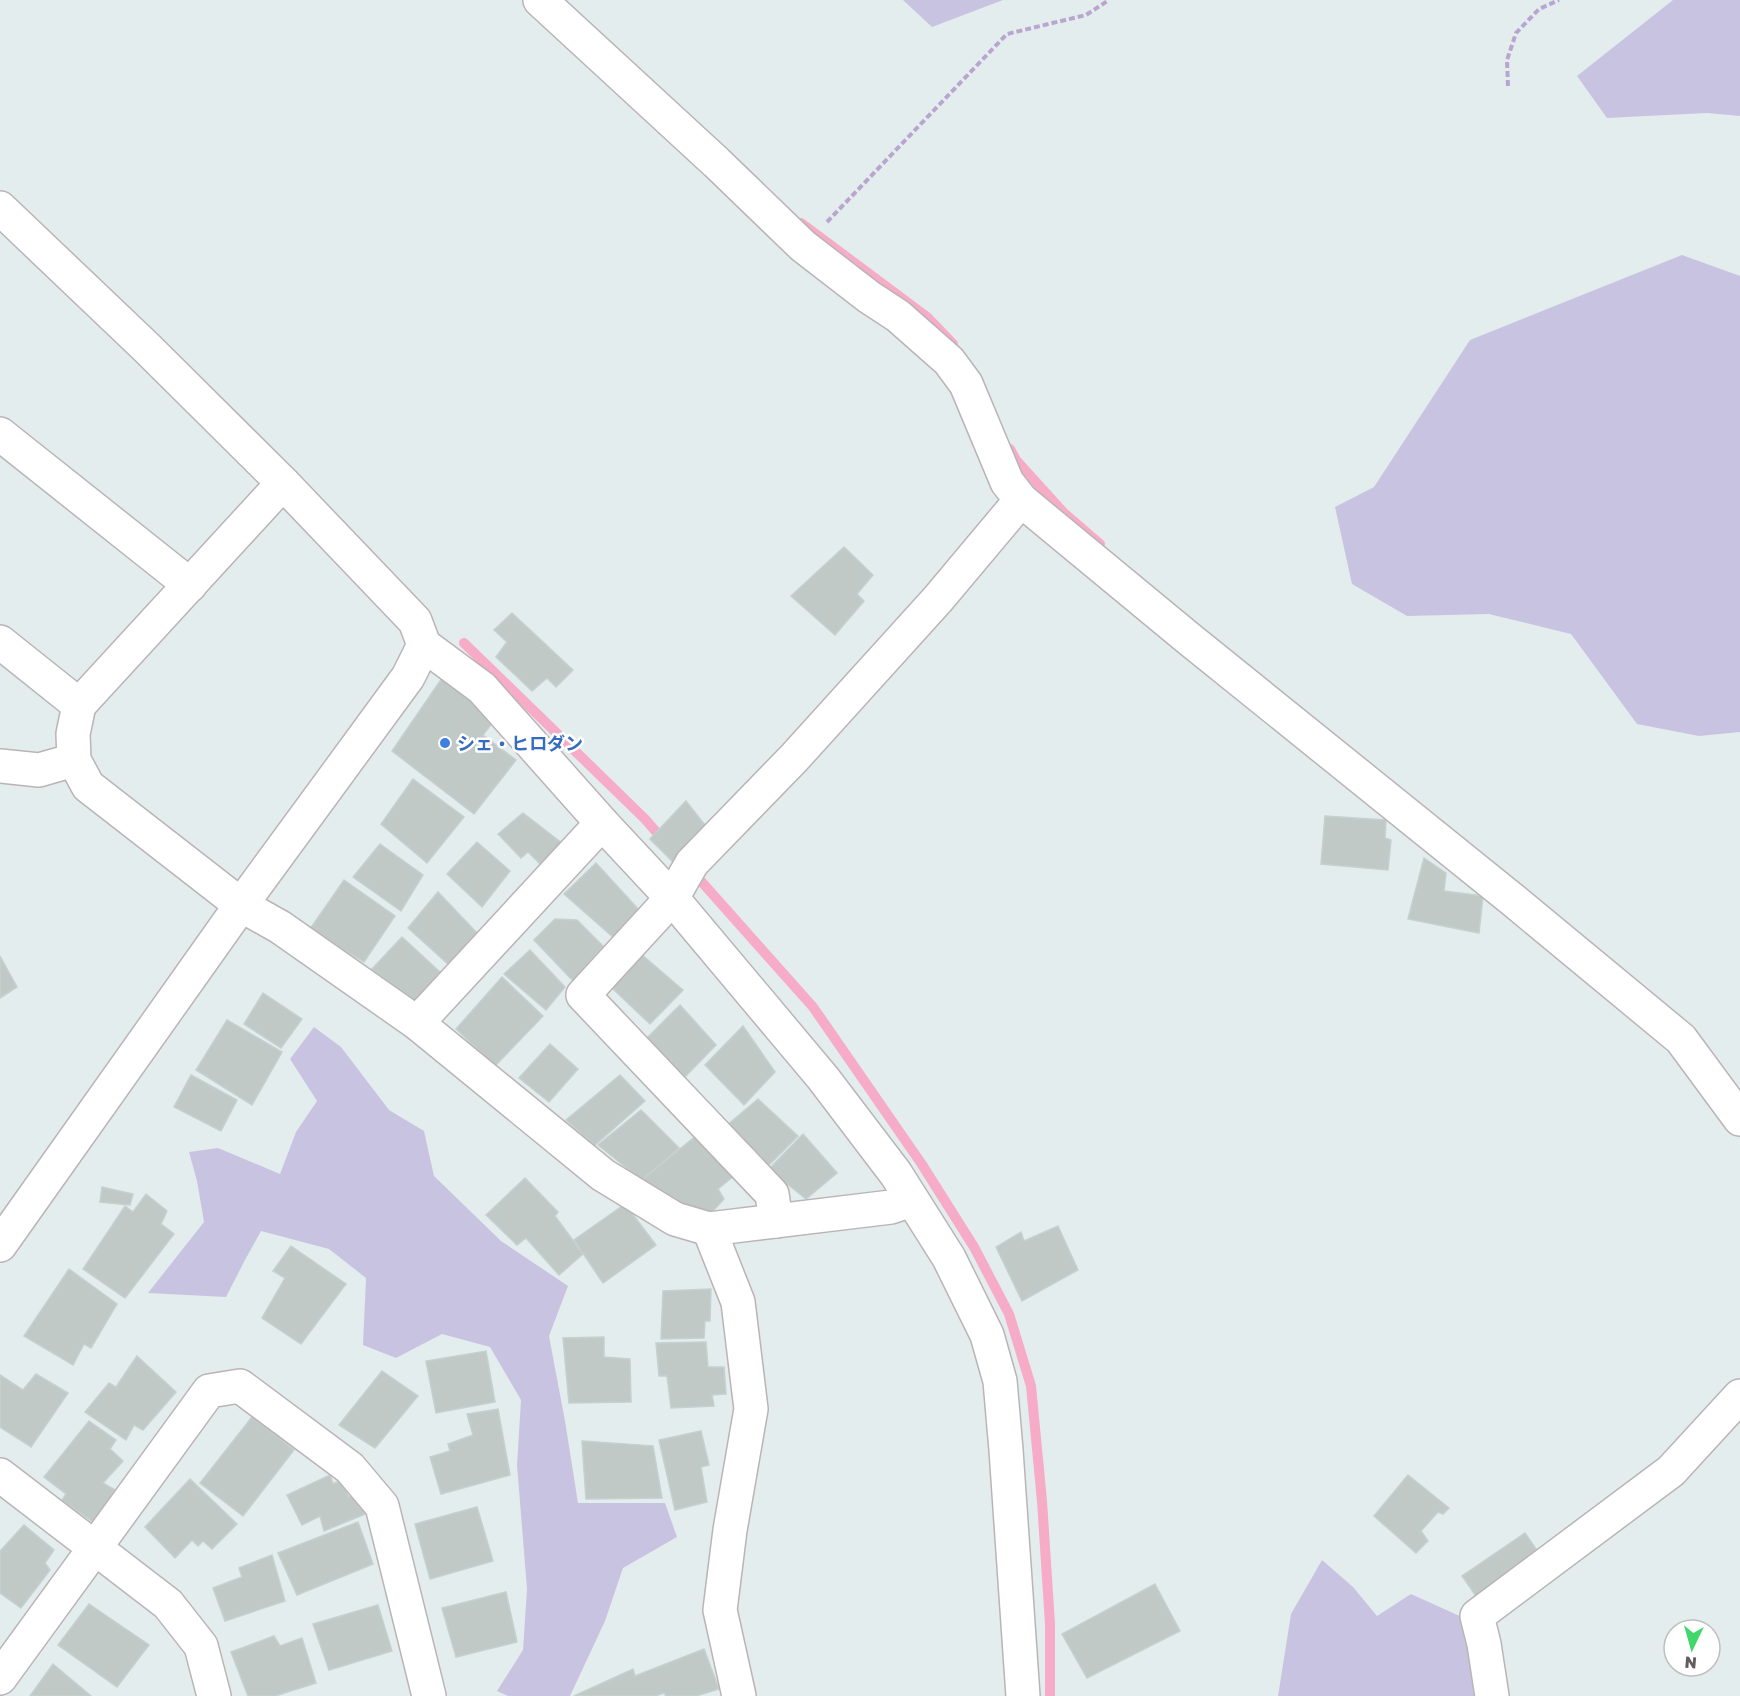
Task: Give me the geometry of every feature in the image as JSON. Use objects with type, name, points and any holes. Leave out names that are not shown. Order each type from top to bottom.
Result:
[{"type":"street","points":[[540,0],[717,163],[803,246],[869,297],[898,316],[950,361],[966,384],[1007,482],[1021,500],[1680,1039],[1740,1119]]},
{"type":"street","points":[[0,208],[147,348],[283,483],[415,621],[424,645],[482,688],[672,898],[823,1078],[896,1174],[949,1258],[987,1335],[1000,1381],[1023,1696]]},
{"type":"street","points":[[0,434],[190,585]]},
{"type":"street","points":[[283,483],[79,705],[73,734],[74,760],[88,786],[241,904],[280,927],[417,1023],[603,1175],[675,1219],[710,1229],[891,1207],[911,1200]]},
{"type":"street","points":[[777,1221],[772,1194],[583,995],[672,898],[692,863],[794,758],[938,599],[1021,500]]},
{"type":"street","points":[[0,642],[79,705]]},
{"type":"street","points":[[0,1245],[241,904],[408,677],[424,645]]},
{"type":"street","points":[[0,766],[39,770],[74,760]]},
{"type":"street","points":[[417,1023],[602,823]]},
{"type":"street","points":[[710,1229],[738,1302],[751,1409],[730,1530],[720,1610],[739,1696]]},
{"type":"street","points":[[0,1678],[209,1391],[240,1386],[350,1468],[382,1506],[429,1696]]},
{"type":"street","points":[[1492,1696],[1485,1644],[1477,1616],[1671,1472],[1740,1396]]},
{"type":"street","points":[[0,1476],[168,1604],[201,1646],[214,1696]]},
{"type":"path","points":[[803,246],[1007,34],[1086,15],[1109,0]]},
{"type":"path","points":[[1508,86],[1507,60],[1516,33],[1539,9],[1559,0]]},
{"type":"shaded area","points":[[903,0],[1003,0],[932,27]]},
{"type":"shaded area","points":[[1673,0],[1740,0],[1740,116],[1707,113],[1607,118],[1577,76]]},
{"type":"shaded area","points":[[1682,255],[1740,276],[1740,732],[1699,736],[1637,724],[1571,634],[1489,614],[1407,616],[1352,584],[1335,507],[1374,487],[1470,340]]},
{"type":"shaded area","points":[[314,1027],[341,1047],[389,1110],[424,1131],[434,1176],[501,1241],[568,1286],[549,1336],[578,1503],[665,1503],[677,1537],[623,1568],[605,1621],[570,1696],[508,1696],[497,1691],[523,1650],[527,1589],[517,1465],[521,1400],[490,1347],[442,1334],[396,1358],[363,1345],[366,1278],[329,1249],[261,1231],[226,1297],[148,1293],[204,1222],[189,1152],[218,1148],[280,1174],[296,1132],[317,1101],[290,1059]]},
{"type":"shaded area","points":[[1322,1560],[1353,1587],[1377,1616],[1411,1594],[1464,1618],[1483,1696],[1278,1696],[1291,1614]]},
{"type":"building","points":[[844,547],[873,575],[857,594],[864,601],[835,635],[791,596]]},
{"type":"building","points":[[512,613],[573,670],[556,687],[547,678],[532,691],[496,657],[507,642],[494,630]]},
{"type":"building","name":"シェ・ヒロダン","points":[[442,678],[497,717],[483,735],[516,760],[474,814],[392,751]]},
{"type":"building","points":[[413,779],[464,817],[427,863],[381,824]]},
{"type":"building","points":[[686,801],[708,829],[674,863],[650,839]]},
{"type":"building","points":[[523,813],[562,843],[542,866],[528,852],[521,858],[498,834]]},
{"type":"building","points":[[1325,816],[1386,820],[1385,838],[1391,840],[1388,870],[1321,864]]},
{"type":"building","points":[[477,842],[510,871],[482,907],[447,874]]},
{"type":"building","points":[[380,844],[423,875],[401,911],[353,877]]},
{"type":"building","points":[[1424,858],[1446,873],[1444,891],[1483,896],[1479,933],[1408,919]]},
{"type":"building","points":[[596,863],[640,911],[614,938],[564,894]]},
{"type":"building","points":[[344,880],[395,916],[364,962],[310,929]]},
{"type":"building","points":[[438,892],[477,933],[449,965],[408,928]]},
{"type":"building","points":[[555,919],[577,920],[603,946],[573,981],[534,940]]},
{"type":"building","points":[[402,937],[440,972],[417,1002],[372,969]]},
{"type":"building","points":[[530,950],[565,987],[546,1010],[504,974]]},
{"type":"building","points":[[641,954],[683,990],[650,1024],[612,988]]},
{"type":"building","points":[[0,956],[17,987],[0,998]]},
{"type":"building","points":[[502,977],[543,1016],[495,1066],[456,1029]]},
{"type":"building","points":[[263,993],[302,1019],[281,1048],[244,1024]]},
{"type":"building","points":[[680,1005],[716,1045],[682,1080],[646,1039]]},
{"type":"building","points":[[227,1020],[282,1052],[252,1105],[196,1070]]},
{"type":"building","points":[[743,1026],[775,1072],[744,1105],[705,1065]]},
{"type":"building","points":[[550,1044],[578,1069],[549,1102],[519,1078]]},
{"type":"building","points":[[191,1075],[237,1100],[221,1131],[174,1107]]},
{"type":"building","points":[[620,1075],[645,1101],[595,1145],[566,1120]]},
{"type":"building","points":[[758,1099],[798,1136],[766,1168],[726,1126]]},
{"type":"building","points":[[641,1110],[679,1148],[642,1180],[598,1145]]},
{"type":"building","points":[[803,1134],[837,1173],[806,1199],[769,1169]]},
{"type":"building","points":[[697,1135],[734,1176],[718,1189],[724,1199],[705,1220],[642,1180]]},
{"type":"building","points":[[525,1178],[558,1212],[555,1216],[583,1254],[559,1275],[526,1238],[517,1245],[486,1215]]},
{"type":"building","points":[[102,1187],[133,1194],[130,1205],[100,1202]]},
{"type":"building","points":[[146,1194],[167,1211],[161,1224],[174,1234],[125,1298],[83,1269],[125,1206],[133,1212]]},
{"type":"building","points":[[625,1204],[656,1245],[603,1283],[574,1240]]},
{"type":"building","points":[[1058,1226],[1078,1270],[1022,1301],[996,1247],[1021,1232],[1024,1241]]},
{"type":"building","points":[[291,1246],[346,1284],[301,1344],[262,1318],[285,1278],[273,1271]]},
{"type":"building","points":[[69,1269],[117,1304],[91,1348],[84,1344],[73,1365],[24,1336]]},
{"type":"building","points":[[711,1289],[710,1321],[705,1321],[704,1338],[661,1339],[663,1291]]},
{"type":"building","points":[[604,1337],[604,1357],[630,1359],[631,1402],[569,1403],[563,1338]]},
{"type":"building","points":[[706,1342],[708,1367],[724,1367],[726,1394],[712,1395],[714,1406],[671,1408],[667,1376],[659,1376],[656,1343]]},
{"type":"building","points":[[486,1351],[495,1402],[436,1413],[426,1361]]},
{"type":"building","points":[[137,1356],[176,1392],[143,1430],[134,1425],[126,1440],[85,1412],[109,1383],[116,1387]]},
{"type":"building","points":[[382,1371],[418,1396],[375,1448],[339,1425]]},
{"type":"building","points":[[36,1374],[68,1393],[31,1447],[0,1427],[0,1375],[23,1390]]},
{"type":"building","points":[[498,1409],[510,1475],[441,1494],[430,1457],[450,1451],[448,1444],[473,1435],[467,1414]]},
{"type":"building","points":[[252,1417],[294,1450],[243,1516],[200,1483]]},
{"type":"building","points":[[89,1421],[116,1440],[110,1449],[123,1461],[103,1483],[115,1490],[93,1522],[62,1500],[66,1494],[44,1477]]},
{"type":"building","points":[[701,1431],[709,1465],[701,1467],[707,1502],[675,1510],[659,1440]]},
{"type":"building","points":[[582,1441],[653,1446],[662,1498],[586,1499]]},
{"type":"building","points":[[330,1475],[333,1484],[341,1480],[349,1497],[357,1495],[365,1514],[324,1531],[320,1516],[302,1525],[287,1495]]},
{"type":"building","points":[[1408,1475],[1449,1508],[1443,1514],[1438,1512],[1421,1531],[1428,1541],[1416,1553],[1374,1516]]},
{"type":"building","points":[[190,1479],[237,1524],[212,1549],[203,1541],[198,1546],[192,1540],[175,1558],[145,1527]]},
{"type":"building","points":[[477,1507],[493,1561],[430,1579],[415,1524]]},
{"type":"building","points":[[358,1522],[373,1564],[297,1595],[278,1553]]},
{"type":"building","points":[[24,1525],[54,1550],[45,1563],[50,1570],[21,1608],[0,1593],[0,1551]]},
{"type":"building","points":[[1525,1533],[1543,1559],[1480,1602],[1462,1576]]},
{"type":"building","points":[[272,1555],[285,1601],[225,1621],[213,1588],[242,1577],[239,1568]]},
{"type":"building","points":[[1155,1584],[1180,1631],[1087,1678],[1062,1634]]},
{"type":"building","points":[[506,1592],[517,1642],[456,1657],[442,1608]]},
{"type":"building","points":[[89,1604],[149,1645],[117,1687],[58,1645]]},
{"type":"building","points":[[378,1605],[392,1651],[329,1670],[313,1624]]},
{"type":"building","points":[[274,1636],[280,1646],[302,1638],[316,1683],[275,1696],[248,1696],[231,1652]]},
{"type":"building","points":[[704,1649],[719,1689],[696,1696],[666,1696],[664,1693],[655,1696],[574,1696],[633,1669],[635,1676]]},
{"type":"building","points":[[53,1664],[91,1696],[30,1696]]},
{"type":"waterway","points":[[801,223],[927,317],[953,344]]},
{"type":"waterway","points":[[1010,449],[1016,460],[1064,513],[1100,544]]},
{"type":"waterway","points":[[464,643],[645,819],[665,842]]},
{"type":"waterway","points":[[692,871],[813,1007],[921,1163],[974,1247],[1009,1314],[1031,1386],[1042,1501],[1050,1624],[1050,1696]]},
{"type":"place","name":"シェ・ヒロダン","points":[[445,743]]}]
